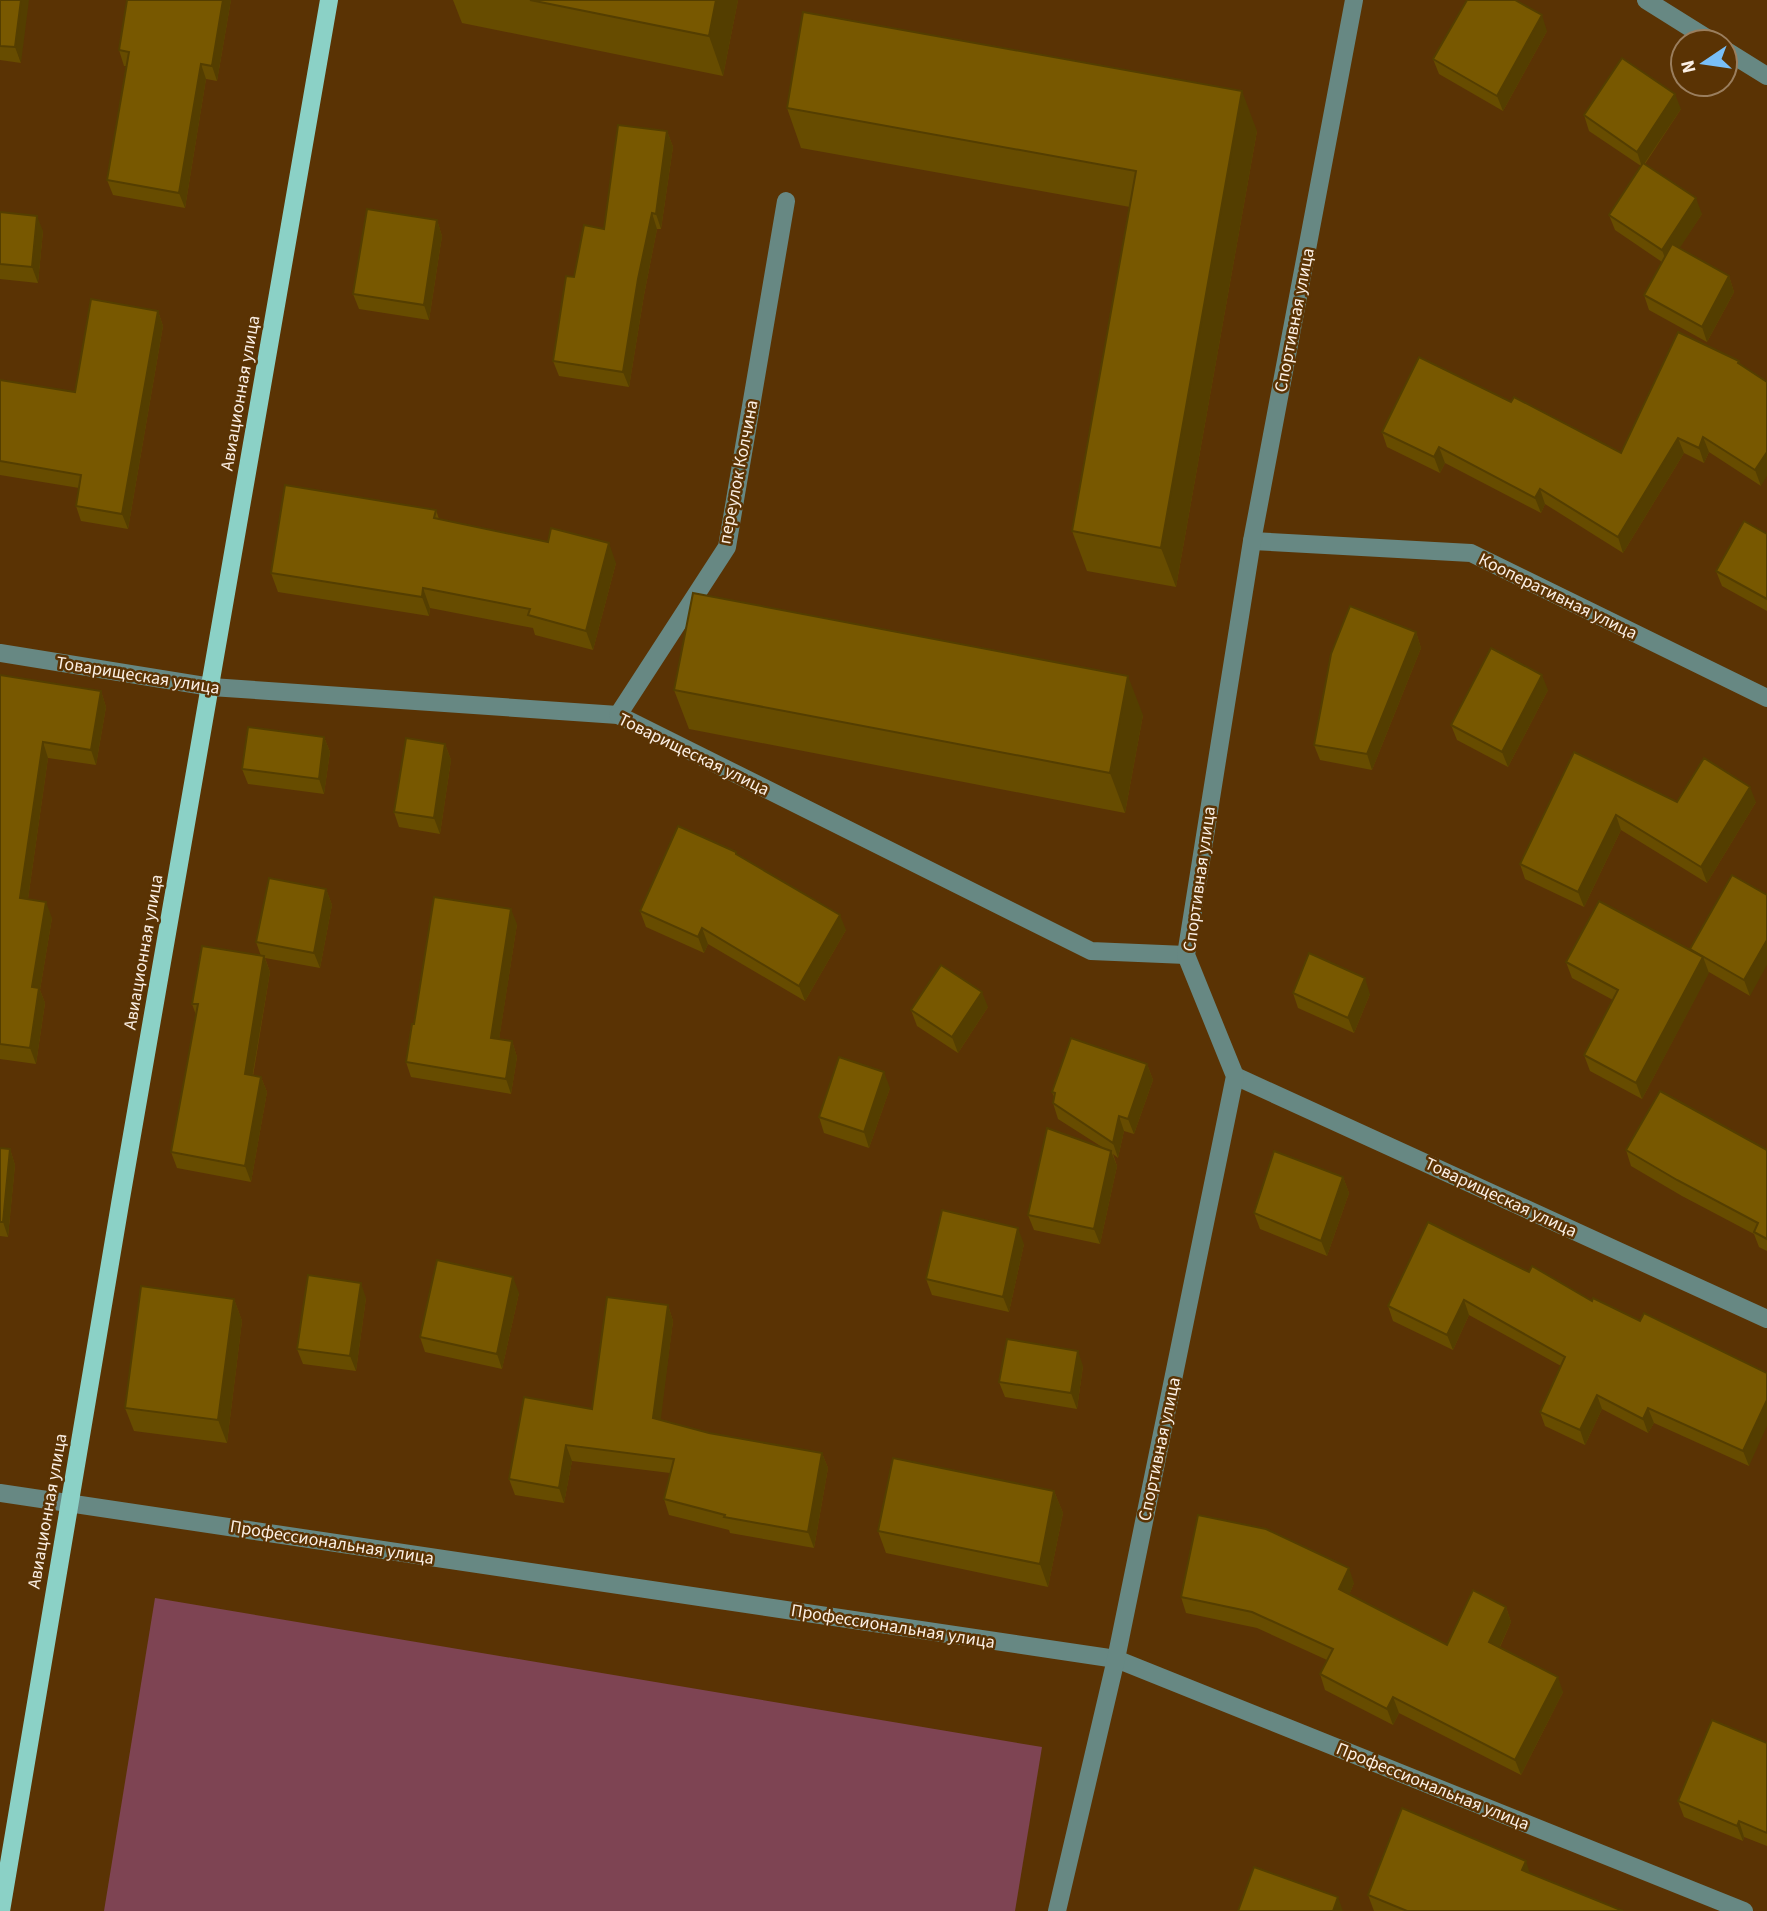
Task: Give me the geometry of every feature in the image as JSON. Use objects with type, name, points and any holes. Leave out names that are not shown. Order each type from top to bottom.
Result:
[{"type":"main road","name":"Авиационная улица","points":[[1,1911],[329,0]]},
{"type":"street","name":"Спортивная улица","points":[[1057,1911],[1116,1659],[1235,1076],[1186,955],[1252,541],[1354,0]]},
{"type":"street","points":[[1646,0],[1691,28]]},
{"type":"street","points":[[1739,59],[1767,76]]},
{"type":"street","name":"переулок Колчина","points":[[618,715],[727,547],[786,201]]},
{"type":"street","name":"Кооперативная улица","points":[[1252,541],[1471,553],[1767,698]]},
{"type":"street","name":"Товарищеская улица","points":[[0,653],[211,687],[618,715],[1091,951],[1186,955]]},
{"type":"street","name":"Товарищеская улица","points":[[1235,1076],[1767,1319]]},
{"type":"street","name":"Профессиональная улица","points":[[0,1493],[1116,1659],[1744,1911]]},
{"type":"shaded area","points":[[155,1598],[1042,1747],[1015,1911],[104,1911]]},
{"type":"building","points":[[0,0],[21,0],[15,47],[0,46]]},
{"type":"building","points":[[127,0],[223,0],[212,66],[201,64],[179,193],[107,180],[129,52],[119,50]]},
{"type":"building","points":[[530,0],[716,0],[709,36]]},
{"type":"building","points":[[1467,0],[1515,0],[1542,15],[1497,96],[1433,59]]},
{"type":"building","points":[[803,12],[1242,91],[1161,548],[1072,531],[1136,171],[787,108]]},
{"type":"building","points":[[1622,58],[1669,90],[1669,98],[1672,98],[1637,152],[1584,115]]},
{"type":"building","points":[[618,125],[667,131],[656,214],[652,213],[638,279],[623,372],[553,361],[566,276],[574,277],[584,225],[604,229]]},
{"type":"building","points":[[1643,163],[1696,198],[1662,250],[1609,215]]},
{"type":"building","points":[[367,209],[437,220],[424,305],[353,294]]},
{"type":"building","points":[[0,212],[37,216],[32,267],[0,264]]},
{"type":"building","points":[[1672,244],[1729,276],[1702,327],[1644,295]]},
{"type":"building","points":[[91,299],[158,311],[122,514],[76,506],[81,475],[0,461],[0,380],[75,392]]},
{"type":"building","points":[[1678,332],[1739,361],[1738,363],[1767,382],[1767,452],[1755,470],[1703,437],[1699,448],[1678,438],[1618,537],[1540,489],[1535,498],[1439,447],[1434,457],[1382,432],[1419,357],[1511,402],[1514,397],[1621,453]]},
{"type":"building","points":[[285,485],[436,510],[434,518],[548,542],[551,528],[609,543],[586,631],[528,615],[530,609],[423,588],[422,597],[271,573]]},
{"type":"building","points":[[1744,521],[1767,534],[1767,599],[1716,571]]},
{"type":"building","points":[[693,593],[1128,676],[1110,773],[674,690]]},
{"type":"building","points":[[1350,606],[1416,632],[1367,754],[1314,745],[1331,654]]},
{"type":"building","points":[[1491,648],[1542,675],[1502,752],[1451,725]]},
{"type":"building","points":[[0,675],[101,691],[91,750],[43,742],[20,898],[46,902],[32,987],[39,988],[30,1048],[0,1044]]},
{"type":"building","points":[[248,727],[324,737],[319,779],[242,769]]},
{"type":"building","points":[[406,738],[445,744],[434,818],[394,812]]},
{"type":"building","points":[[1574,752],[1677,802],[1704,758],[1750,787],[1701,867],[1616,815],[1578,892],[1520,864]]},
{"type":"building","points":[[678,826],[736,852],[840,915],[799,986],[702,928],[698,937],[640,911]]},
{"type":"building","points":[[1732,875],[1767,895],[1767,940],[1744,980],[1690,949]]},
{"type":"building","points":[[269,878],[326,889],[314,953],[256,942]]},
{"type":"building","points":[[434,897],[511,909],[491,1038],[512,1041],[506,1079],[406,1062]]},
{"type":"building","points":[[1599,901],[1703,957],[1636,1083],[1584,1055],[1618,990],[1566,962]]},
{"type":"building","points":[[202,946],[264,956],[245,1074],[261,1077],[245,1166],[171,1152],[198,1004],[192,1004]]},
{"type":"building","points":[[1309,953],[1365,978],[1348,1018],[1293,993]]},
{"type":"building","points":[[941,965],[982,992],[952,1037],[911,1010]]},
{"type":"building","points":[[1071,1038],[1147,1064],[1128,1119],[1119,1116],[1113,1143],[1053,1103],[1055,1093],[1052,1092]]},
{"type":"building","points":[[839,1057],[884,1072],[864,1132],[819,1117]]},
{"type":"building","points":[[1660,1091],[1767,1150],[1767,1239],[1754,1232],[1758,1223],[1626,1150]]},
{"type":"building","points":[[1047,1128],[1111,1151],[1094,1229],[1028,1215]]},
{"type":"building","points":[[0,1148],[10,1149],[3,1222],[0,1222]]},
{"type":"building","points":[[1274,1151],[1343,1177],[1321,1241],[1254,1213]]},
{"type":"building","points":[[942,1210],[1018,1228],[1003,1297],[926,1279]]},
{"type":"building","points":[[1428,1222],[1529,1272],[1532,1266],[1592,1301],[1593,1298],[1640,1321],[1644,1313],[1767,1373],[1767,1400],[1743,1451],[1648,1408],[1643,1419],[1597,1395],[1580,1430],[1540,1412],[1565,1357],[1464,1300],[1447,1335],[1388,1306]]},
{"type":"building","points":[[437,1260],[513,1277],[497,1354],[420,1337]]},
{"type":"building","points":[[308,1275],[361,1283],[350,1356],[297,1349]]},
{"type":"building","points":[[141,1286],[234,1299],[218,1420],[125,1408]]},
{"type":"building","points":[[607,1297],[668,1305],[653,1418],[709,1433],[822,1453],[808,1532],[724,1517],[725,1515],[664,1499],[674,1459],[566,1445],[559,1488],[509,1479],[524,1397],[592,1409]]},
{"type":"building","points":[[1007,1339],[1078,1351],[1071,1393],[999,1382]]},
{"type":"building","points":[[893,1458],[1054,1491],[1040,1564],[878,1531]]},
{"type":"building","points":[[1198,1515],[1266,1529],[1349,1568],[1339,1589],[1447,1645],[1473,1590],[1506,1607],[1489,1642],[1558,1677],[1515,1760],[1393,1697],[1387,1709],[1320,1674],[1333,1649],[1252,1612],[1181,1597]]},
{"type":"building","points":[[1712,1720],[1767,1743],[1767,1833],[1739,1821],[1737,1826],[1678,1801]]},
{"type":"building","points":[[1402,1808],[1526,1861],[1522,1870],[1623,1911],[1407,1911],[1368,1895]]},
{"type":"building","points":[[1254,1867],[1338,1897],[1333,1911],[1238,1911]]}]
